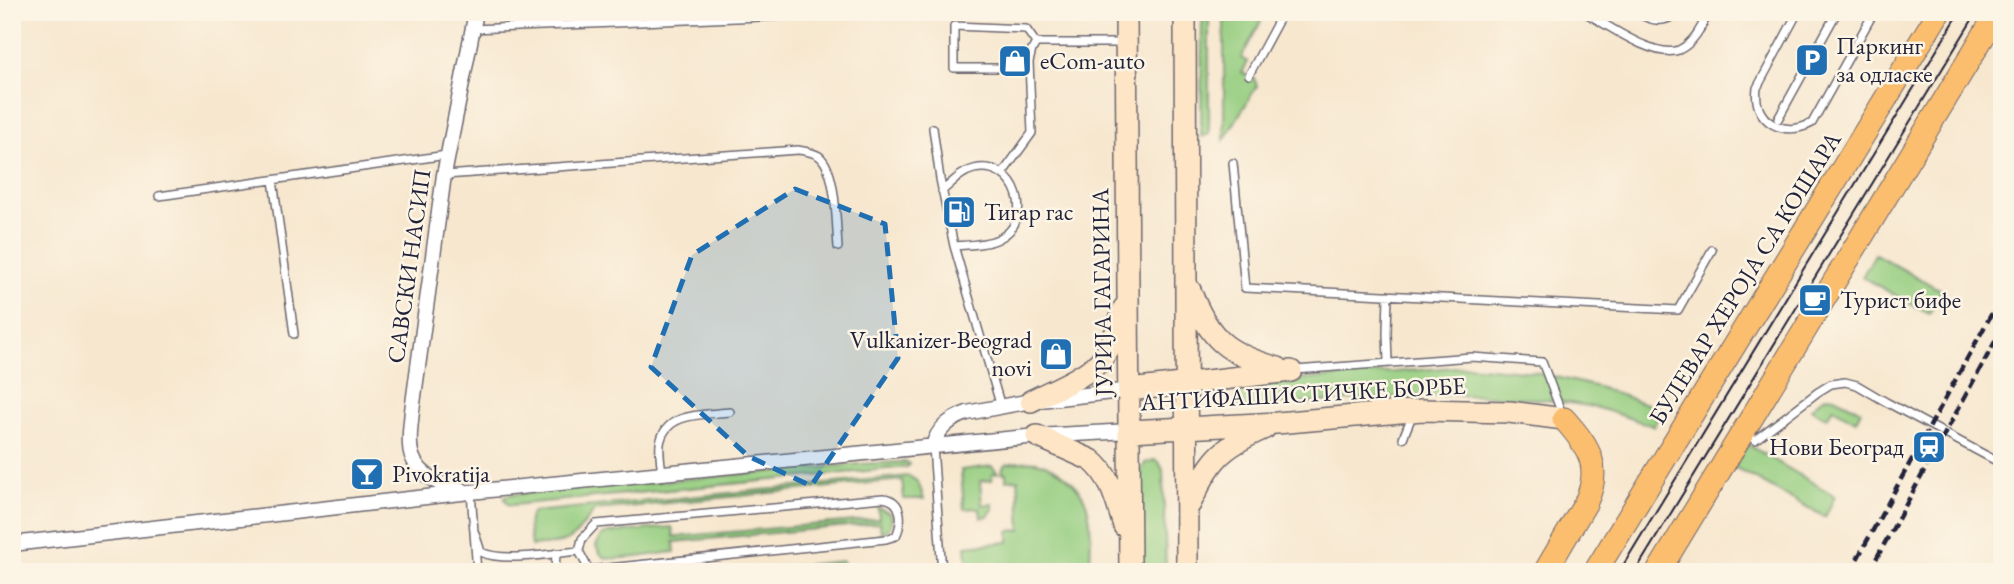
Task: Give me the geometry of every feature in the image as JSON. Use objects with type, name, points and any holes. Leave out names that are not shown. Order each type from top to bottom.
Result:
[{"type":"main road","name":"ЈУРИЈА ГАГАРИНА","points":[[1126,12],[1130,572]]},
{"type":"main road","name":"БУЛЕВАР ХЕРОЈА СА КОШАРА","points":[[1595,572],[1940,12]]},
{"type":"main road","points":[[1658,572],[1998,12]]},
{"type":"main road","points":[[1187,572],[1188,18]]},
{"type":"main road","points":[[1186,280],[1197,309],[1214,337],[1237,354],[1291,371]]},
{"type":"main road","points":[[1031,401],[1074,379],[1102,358],[1114,338],[1129,293]]},
{"type":"main road","name":"АНТИФАШИСТИЧКЕ БОРБЕ","points":[[1130,390],[1291,371]]},
{"type":"main road","name":"АНТИФАШИСТИЧКЕ БОРБЕ","points":[[1129,431],[1277,423],[1422,410],[1480,410],[1564,419]]},
{"type":"main road","points":[[1545,572],[1586,504],[1594,478],[1591,454],[1564,419]]},
{"type":"main road","points":[[1187,511],[1206,470],[1221,453],[1252,434],[1277,423]]},
{"type":"main road","points":[[1037,436],[1097,465],[1116,500],[1130,544]]},
{"type":"street","name":"САВСКИ НАСИП","points":[[470,492],[445,485],[422,472],[410,448],[412,411],[444,176],[476,12]]},
{"type":"street","points":[[933,446],[940,429],[957,416],[1031,401],[1130,390]]},
{"type":"street","name":"САВСКИ НАСИП","points":[[12,544],[470,492],[1037,436],[1129,431]]},
{"type":"lane","points":[[1249,75],[1283,12]]},
{"type":"lane","points":[[1584,12],[1646,46],[1662,51],[1677,50],[1690,43],[1709,12]]},
{"type":"lane","points":[[1636,12],[1662,21],[1678,12]]},
{"type":"lane","points":[[1798,12],[1757,88],[1756,98],[1763,117],[1783,128],[1793,130],[1812,123],[1874,12]]},
{"type":"lane","points":[[1778,119],[1837,12]]},
{"type":"lane","points":[[473,29],[783,16]]},
{"type":"lane","points":[[1030,62],[1012,68],[954,68],[954,26],[1026,29],[1036,43]]},
{"type":"lane","points":[[1036,43],[1126,43]]},
{"type":"lane","points":[[1002,174],[1032,132],[1030,62],[1036,43]]},
{"type":"lane","points":[[933,128],[942,191],[954,246],[1001,407]]},
{"type":"lane","points":[[444,176],[719,155],[798,150],[810,152],[822,159],[830,175],[838,247]]},
{"type":"lane","points":[[159,196],[448,155]]},
{"type":"lane","points":[[1233,163],[1245,288],[1678,310],[1712,250]]},
{"type":"lane","points":[[942,191],[962,174],[987,168],[1009,179],[1019,200],[1019,212],[1007,233],[998,239],[954,246]]},
{"type":"lane","points":[[272,180],[294,334]]},
{"type":"lane","points":[[1388,295],[1388,362]]},
{"type":"lane","name":"АНТИФАШИСТИЧКЕ БОРБЕ","points":[[1291,371],[1472,357],[1542,362],[1564,419]]},
{"type":"lane","points":[[1755,440],[1831,384],[1845,382],[1857,384],[2002,464]]},
{"type":"lane","points":[[662,473],[660,444],[668,426],[682,417],[730,412]]},
{"type":"lane","points":[[933,446],[942,572]]},
{"type":"lane","points":[[470,492],[477,572]]},
{"type":"lane","points":[[883,498],[892,499],[898,506],[900,528],[895,536],[886,539],[590,571],[579,551],[582,539],[596,524],[883,498]]},
{"type":"lane","points":[[475,533],[481,552],[488,555],[507,557],[579,551]]},
{"type":"lane","points":[[555,572],[556,553]]},
{"type":"highlighted area","points":[[795,189],[885,224],[898,358],[811,486],[748,456],[651,367],[692,255]]},
{"type":"green space","points":[[1206,12],[1209,12],[1209,134],[1201,137],[1202,23]]},
{"type":"green space","points":[[1224,12],[1266,12],[1241,58],[1248,62],[1242,73],[1254,78],[1257,86],[1224,140]]},
{"type":"green space","points":[[1875,254],[1942,291],[1929,314],[1862,277]]},
{"type":"green space","points":[[1468,366],[1535,372],[1598,387],[1661,409],[1654,426],[1588,406],[1500,396],[1412,396],[1237,408],[1237,387],[1259,383]]},
{"type":"green space","points":[[1828,396],[1861,410],[1856,421],[1833,408],[1827,418],[1811,409]]},
{"type":"green space","points":[[1747,444],[1835,496],[1825,517],[1732,466]]},
{"type":"green space","points":[[1154,460],[1159,462],[1163,470],[1166,572],[1142,572],[1141,471],[1145,463]]},
{"type":"green space","points":[[904,462],[909,464],[907,467],[512,505],[504,498],[507,495],[548,491]]},
{"type":"green space","points":[[1007,464],[1044,464],[1068,478],[1080,491],[1090,522],[1090,572],[968,572],[966,546],[1009,542],[1009,531],[1021,530],[1018,479],[1006,480],[1006,473],[1002,473]]},
{"type":"green space","points":[[992,466],[998,473],[992,474],[992,480],[980,481],[982,505],[993,504],[993,509],[988,516],[981,518],[980,508],[964,509],[961,470]]},
{"type":"green space","points":[[909,476],[918,482],[924,499],[904,499],[902,480],[595,510],[570,539],[556,544],[531,546],[529,523],[533,512]]},
{"type":"green space","points":[[878,508],[891,514],[892,518],[890,526],[881,533],[880,523],[674,542],[675,552],[613,559],[600,554],[596,546],[601,536],[608,533],[672,527],[674,537],[879,519]]},
{"type":"green space","points":[[843,561],[844,572],[746,571]]},
{"type":"tram line","points":[[1619,572],[1960,12]]},
{"type":"tram line","points":[[1635,572],[1977,12]]},
{"type":"railway","points":[[1850,572],[2002,295]]},
{"type":"railway","points":[[1869,572],[2002,329]]},
{"type":"place","name":"Паркинг за одласке","points":[[1812,60]]},
{"type":"place","name":"eCom-auto","points":[[1015,61]]},
{"type":"place","name":"Тигар гас","points":[[959,212]]},
{"type":"place","name":"Турист бифе","points":[[1815,300]]},
{"type":"place","name":"Vulkanizer-Beograd novi","points":[[1056,354]]},
{"type":"place","name":"Нови Београд","points":[[1929,447]]},
{"type":"place","name":"Pivokratija","points":[[367,474]]}]
